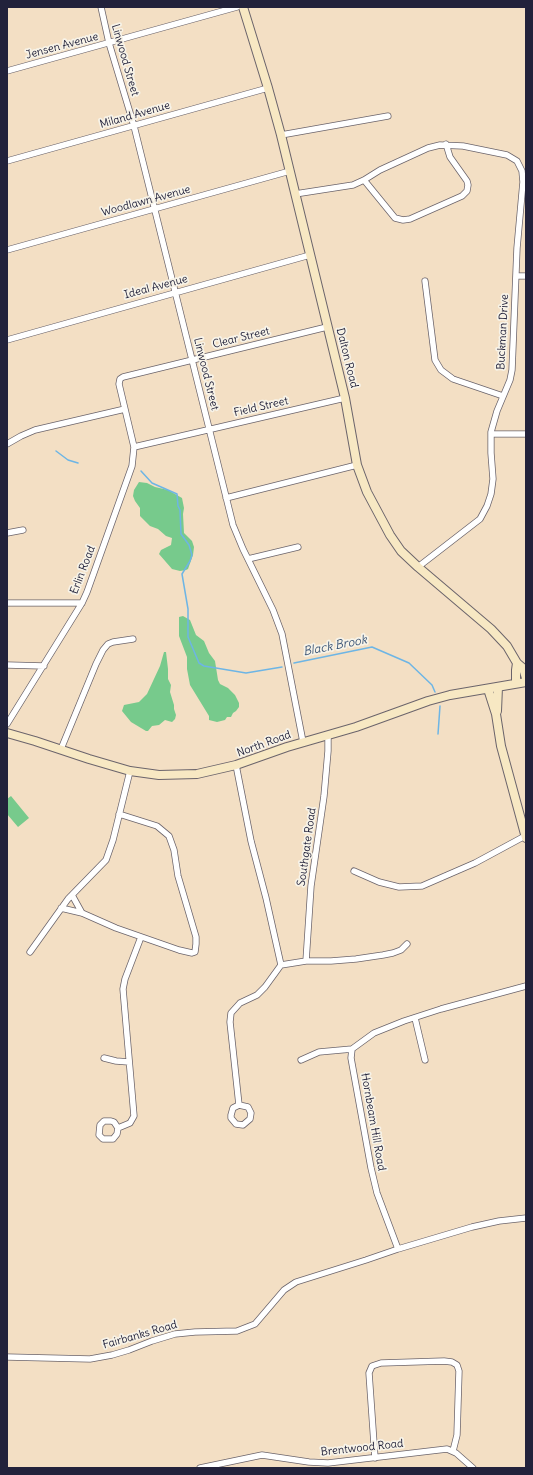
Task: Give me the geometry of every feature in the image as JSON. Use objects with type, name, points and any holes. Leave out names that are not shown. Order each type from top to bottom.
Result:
[{"type":"street","name":"Linwood Street","points":[[101,7],[134,126],[234,530],[273,610],[282,634],[303,742]]},
{"type":"street","name":"Jensen Avenue","points":[[7,71],[237,7]]},
{"type":"street","name":"Dalton Road","points":[[243,7],[268,88],[290,170],[345,398],[357,465],[367,492],[390,535],[401,551],[491,629],[507,646],[517,663],[523,668],[526,678]]},
{"type":"street","name":"Miland Avenue","points":[[7,161],[268,88]]},
{"type":"street","points":[[281,135],[388,116]]},
{"type":"street","points":[[295,194],[352,186],[380,170],[428,148],[446,144],[450,157],[467,181],[468,185],[467,191],[462,196],[410,219],[403,220],[395,218],[364,180]]},
{"type":"street","name":"Buckman Drive","points":[[418,567],[474,524],[484,512],[490,500],[492,489],[491,434],[503,396],[510,380],[512,370],[516,276],[523,182],[522,171],[518,162],[510,156],[499,152],[446,144]]},
{"type":"street","name":"Woodlawn Avenue","points":[[7,250],[290,170]]},
{"type":"street","name":"Ideal Avenue","points":[[7,340],[310,255]]},
{"type":"street","points":[[516,276],[526,276]]},
{"type":"street","points":[[425,281],[435,360],[441,370],[453,379],[503,396]]},
{"type":"street","name":"Clear Street","points":[[125,409],[119,384],[122,377],[327,327]]},
{"type":"street","name":"Field Street","points":[[134,447],[345,398]]},
{"type":"street","points":[[7,444],[35,430],[125,409]]},
{"type":"street","name":"Erlin Road","points":[[7,724],[44,666],[82,603],[87,592],[132,466],[134,447],[125,409]]},
{"type":"street","points":[[491,434],[526,434]]},
{"type":"street","points":[[226,498],[357,465]]},
{"type":"street","points":[[7,533],[23,530]]},
{"type":"street","points":[[248,559],[298,548]]},
{"type":"street","points":[[7,603],[82,603]]},
{"type":"street","points":[[61,749],[103,650],[108,644],[133,638]]},
{"type":"street","points":[[516,683],[517,663]]},
{"type":"street","points":[[7,665],[44,666]]},
{"type":"street","name":"North Road","points":[[7,733],[130,771],[158,775],[184,775],[209,772],[236,765],[450,695],[526,682]]},
{"type":"street","points":[[496,714],[498,687]]},
{"type":"street","points":[[354,871],[379,882],[399,887],[422,886],[476,863],[526,837],[502,746],[496,714],[488,689]]},
{"type":"street","name":"Southgate Road","points":[[306,962],[311,886],[324,796],[328,735]]},
{"type":"street","points":[[236,765],[251,841],[281,965]]},
{"type":"street","points":[[30,952],[61,908],[106,860],[120,814],[130,771]]},
{"type":"street","points":[[61,908],[82,913],[116,928],[185,952],[194,952],[196,937],[178,876],[174,850],[169,836],[157,826],[120,814]]},
{"type":"street","points":[[72,895],[82,913]]},
{"type":"street","points":[[118,1128],[130,1123],[134,1116],[123,989],[125,979],[141,937]]},
{"type":"street","points":[[239,1105],[230,1022],[231,1013],[240,1003],[256,995],[265,987],[281,965],[306,962],[331,962],[388,954],[401,950],[407,944]]},
{"type":"street","points":[[301,1060],[320,1052],[352,1049],[374,1033],[415,1018],[526,986]]},
{"type":"street","points":[[415,1018],[425,1060]]},
{"type":"street","name":"Hornbeam Hill Road","points":[[352,1049],[352,1058],[370,1168],[377,1194],[398,1249]]},
{"type":"street","points":[[104,1058],[130,1062]]},
{"type":"street","points":[[398,1249],[472,1227],[499,1221],[526,1218]]},
{"type":"street","name":"Fairbanks Road","points":[[7,1356],[90,1358],[112,1355],[175,1334],[237,1331],[255,1324],[284,1290],[296,1282],[398,1249]]},
{"type":"street","points":[[375,1458],[369,1373],[372,1366],[381,1363],[444,1361],[452,1362],[456,1365],[459,1371],[457,1435],[453,1451],[473,1468]]},
{"type":"street","name":"Brentwood Road","points":[[200,1468],[262,1455],[316,1463],[335,1463],[444,1449],[453,1451]]},
{"type":"green space","points":[[139,482],[168,490],[182,498],[184,508],[184,533],[192,541],[194,547],[188,569],[180,571],[172,569],[159,554],[161,550],[171,545],[172,538],[150,526],[140,516],[140,508],[133,496],[134,490]]},
{"type":"green space","points":[[183,616],[190,620],[196,635],[204,641],[209,653],[215,661],[220,684],[228,688],[235,695],[239,703],[239,707],[236,711],[231,717],[227,717],[225,720],[217,722],[209,720],[209,716],[190,685],[187,669],[187,657],[179,636],[179,617]]},
{"type":"green space","points":[[164,652],[166,652],[168,679],[171,685],[170,692],[176,715],[172,722],[165,720],[159,725],[152,726],[148,731],[146,731],[131,722],[122,711],[124,705],[139,702],[147,694],[160,666]]},
{"type":"green space","points":[[11,796],[29,818],[18,827],[7,814],[7,799]]},
{"type":"waterway","name":"Black Brook","points":[[56,451],[68,460],[78,463]]},
{"type":"waterway","name":"Black Brook","points":[[141,471],[152,483],[177,494],[178,506],[180,510],[181,534],[189,545],[192,555],[182,574],[188,609],[188,637],[199,663],[204,666],[246,673],[282,667]]},
{"type":"waterway","name":"Black Brook","points":[[294,663],[372,647],[409,663],[432,685],[435,692]]},
{"type":"waterway","name":"Black Brook","points":[[438,734],[440,706]]}]
